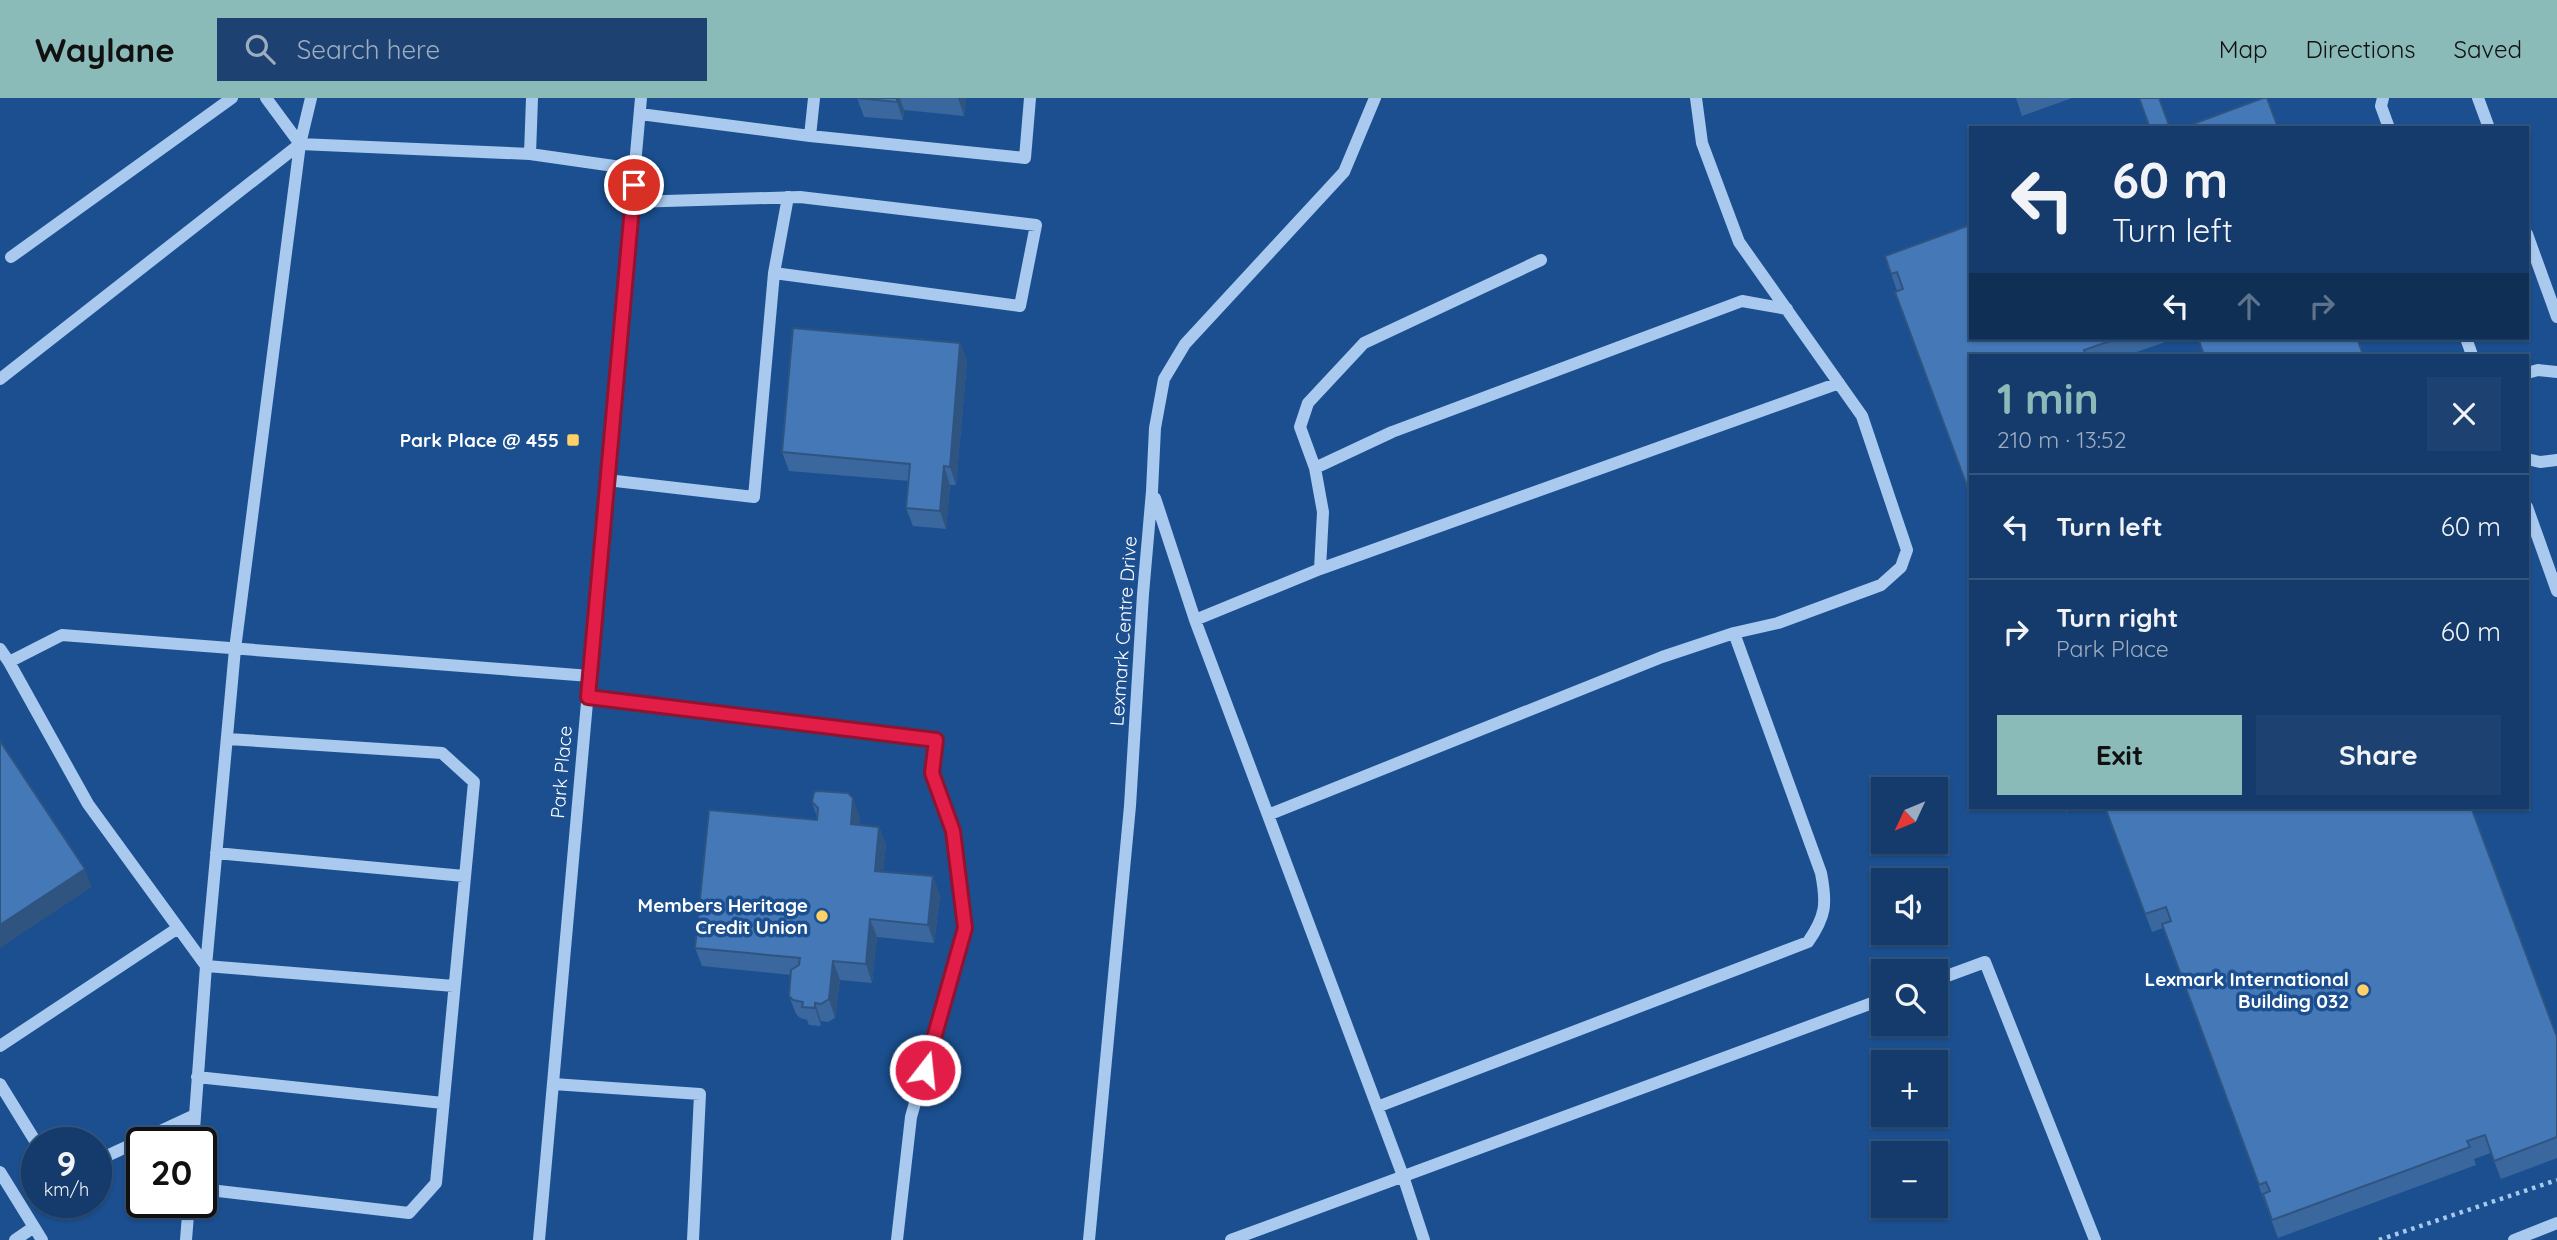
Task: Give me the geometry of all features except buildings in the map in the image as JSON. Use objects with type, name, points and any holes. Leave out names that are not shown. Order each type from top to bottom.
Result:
[{"type":"street","points":[[11,257],[232,98]]},
{"type":"street","points":[[266,98],[300,144]]},
{"type":"street","points":[[194,1127],[235,649],[300,144],[311,98]]},
{"type":"street","points":[[530,154],[532,98]]},
{"type":"street","name":"Park Place","points":[[539,1240],[641,98]]},
{"type":"street","points":[[810,136],[814,98]]},
{"type":"street","points":[[640,114],[810,136],[1025,158],[1030,98]]},
{"type":"street","name":"Lexmark Centre Drive","points":[[1089,1240],[1130,806],[1154,428],[1164,379],[1185,344],[1344,172],[1375,98]]},
{"type":"street","points":[[1268,814],[1662,657],[1734,633],[1778,623],[1881,585],[1901,568],[1907,550],[1862,416],[1739,242],[1702,143],[1696,98]]},
{"type":"street","points":[[2383,98],[2381,106],[2388,126]]},
{"type":"street","points":[[2478,98],[2488,126]]},
{"type":"street","points":[[0,379],[300,144],[530,154],[635,169]]},
{"type":"street","points":[[632,202],[788,197],[1036,225],[1020,306],[774,273]]},
{"type":"street","points":[[607,480],[754,497],[774,273],[788,197]]},
{"type":"street","points":[[2529,240],[2557,317]]},
{"type":"street","points":[[1320,569],[1324,512],[1315,467],[1300,427],[1308,402],[1364,343],[1541,260]]},
{"type":"street","points":[[1315,467],[1392,432],[1742,301],[1787,309]]},
{"type":"street","points":[[2529,372],[2538,370],[2557,372]]},
{"type":"street","points":[[1195,620],[1320,569],[1839,383]]},
{"type":"street","points":[[2529,460],[2540,463],[2557,460]]},
{"type":"street","points":[[1152,491],[1195,620],[1403,1176],[1424,1240]]},
{"type":"street","points":[[2529,513],[2557,591]]},
{"type":"street","points":[[1377,1107],[1808,942],[1820,924],[1826,900],[1821,873],[1734,633]]},
{"type":"street","points":[[9,662],[62,635],[590,676]]},
{"type":"street","points":[[0,649],[88,804],[206,966],[454,986]]},
{"type":"street","points":[[588,697],[936,740],[932,773],[953,831],[965,928],[911,1117],[897,1240]]},
{"type":"street","points":[[217,1191],[409,1213],[436,1183],[474,782],[442,753],[228,739]]},
{"type":"street","points":[[216,853],[464,876]]},
{"type":"street","points":[[0,1046],[178,928]]},
{"type":"street","points":[[1948,976],[1985,962],[2095,1240]]},
{"type":"street","points":[[1231,1240],[1871,1003]]},
{"type":"street","points":[[197,1077],[443,1103]]},
{"type":"street","points":[[0,1084],[27,1127]]},
{"type":"street","points":[[553,1084],[700,1094],[693,1240]]},
{"type":"street","points":[[112,1154],[195,1115]]},
{"type":"street","points":[[0,1172],[42,1240]]},
{"type":"street","points":[[186,1240],[188,1218]]},
{"type":"street","points":[[2514,1240],[2557,1223]]},
{"type":"street","points":[[15,1240],[34,1227]]},
{"type":"path","points":[[2379,1240],[2557,1180]]},
{"type":"place","name":"Park Place @ 455","points":[[573,440]]},
{"type":"place","name":"Members Heritage Credit Union","points":[[822,916]]},
{"type":"place","name":"Lexmark International Building 032","points":[[2363,990]]},
{"type":"route","points":[[634,185],[588,697],[936,740],[932,773],[953,831],[965,928],[925,1070]]}]
